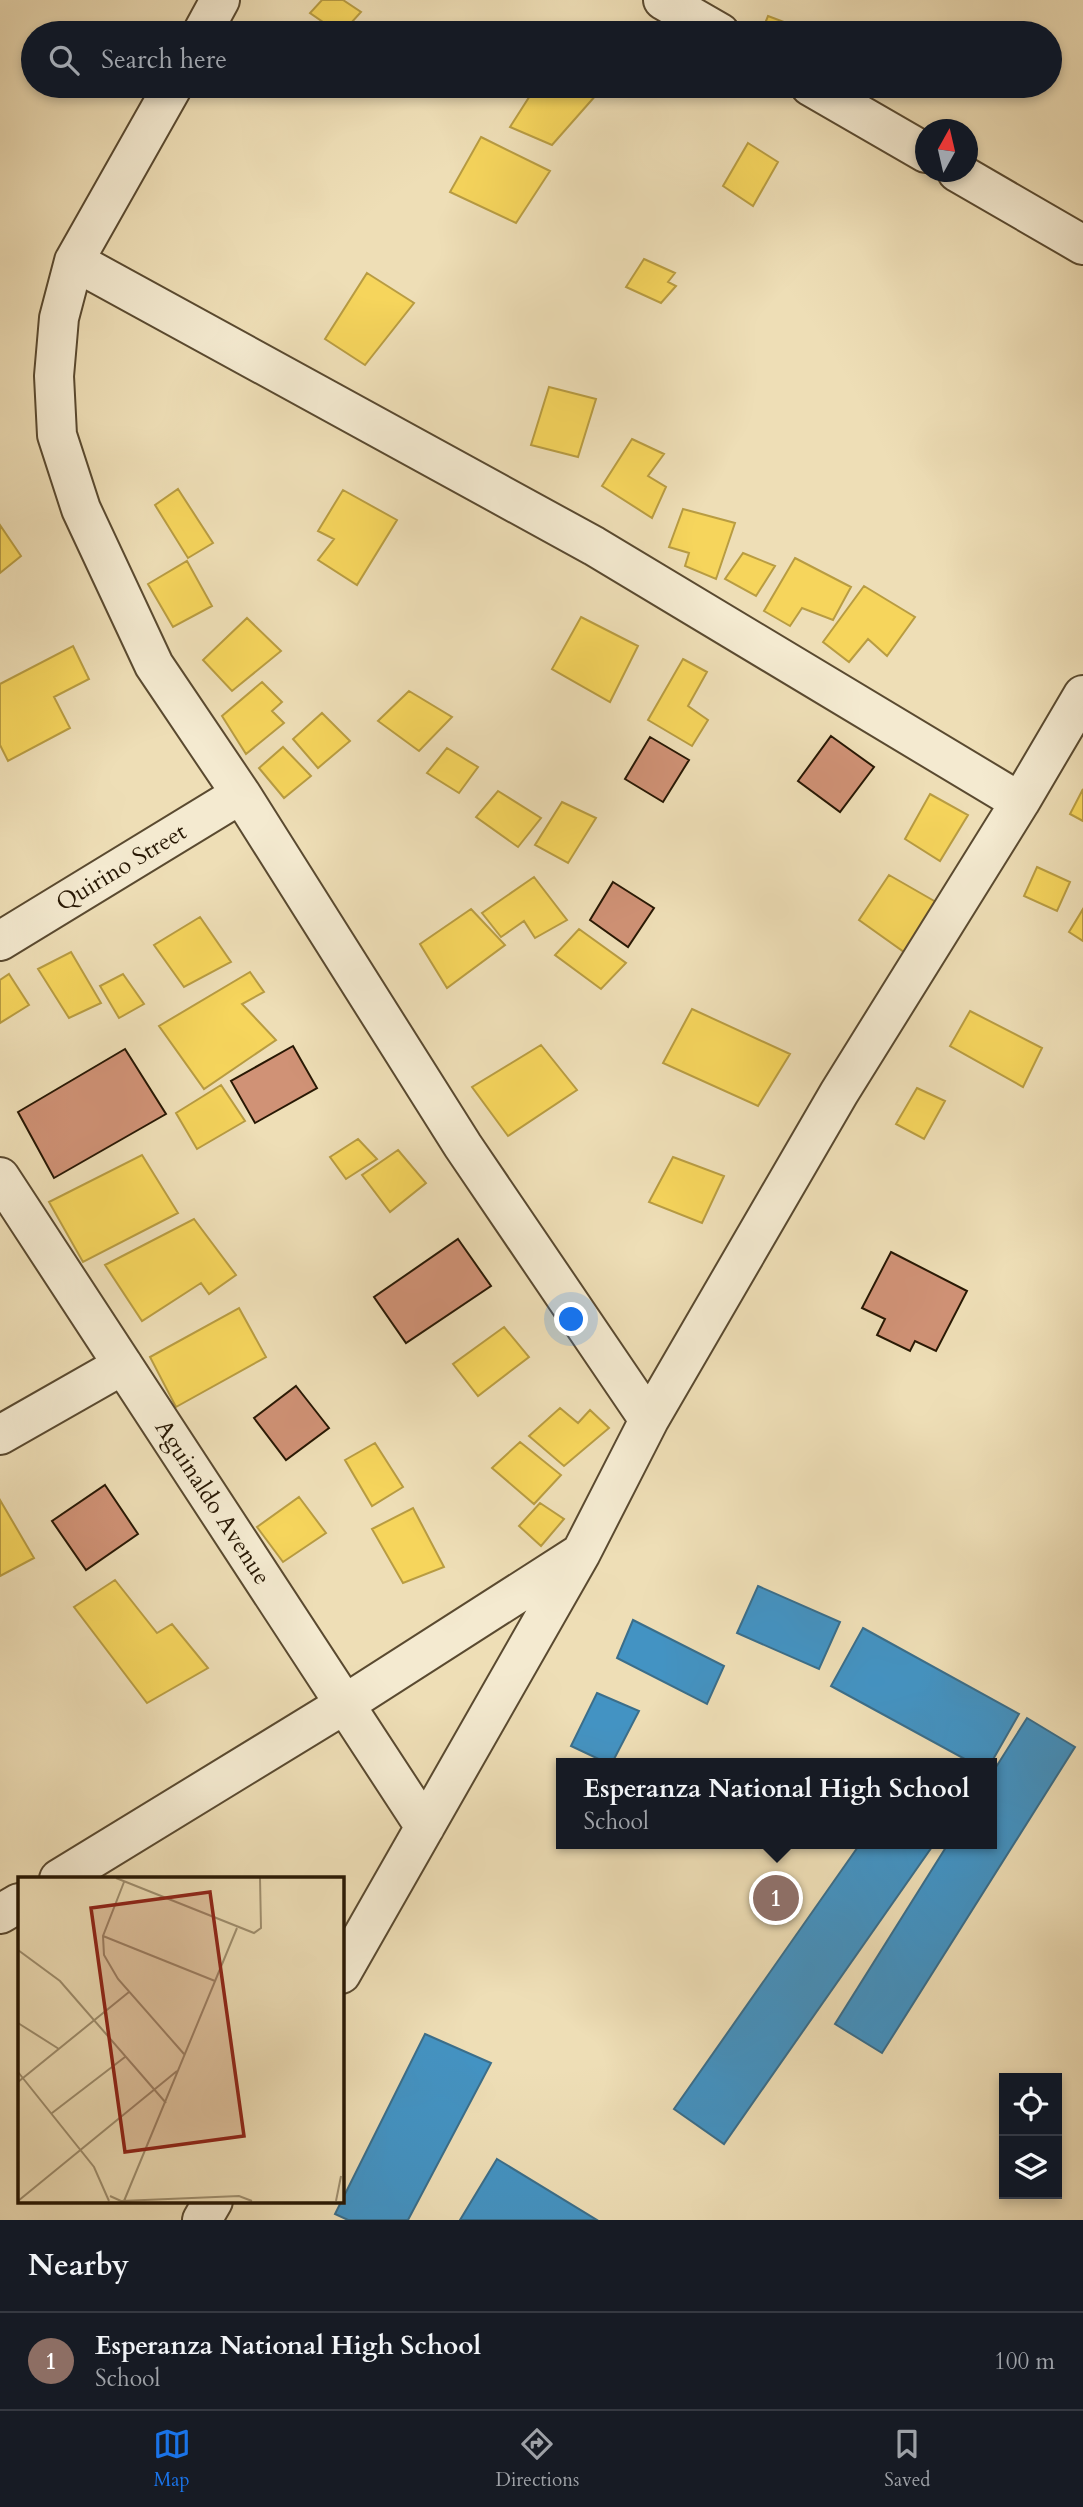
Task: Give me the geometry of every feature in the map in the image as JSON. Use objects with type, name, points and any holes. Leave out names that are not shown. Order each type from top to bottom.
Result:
[{"type":"street","points":[[209,21],[220,0]]},
{"type":"street","points":[[663,0],[699,21]]},
{"type":"street","points":[[166,98],[74,261],[59,318],[54,376],[57,435],[81,509],[154,665],[241,794],[463,1146],[649,1420]]},
{"type":"street","points":[[831,98],[915,147]]},
{"type":"street","points":[[974,182],[1083,245]]},
{"type":"street","points":[[74,261],[594,546],[1020,802]]},
{"type":"street","points":[[343,1970],[581,1553],[649,1420],[839,1093],[1020,802],[1083,695]]},
{"type":"street","name":"Quirino Street","points":[[0,941],[241,794]]},
{"type":"street","name":"Aguinaldo Avenue","points":[[0,1177],[425,1827]]},
{"type":"street","points":[[0,1435],[123,1365]]},
{"type":"street","points":[[62,1877],[345,1704],[581,1553]]},
{"type":"street","points":[[0,1914],[18,1904]]},
{"type":"street","points":[[202,2220],[212,2202]]},
{"type":"building: Homes","points":[[322,0],[343,0],[361,12],[353,21],[322,21],[310,13]]},
{"type":"building: Homes","points":[[768,16],[781,21],[766,21]]},
{"type":"building: Homes","points":[[528,98],[593,98],[552,145],[510,127]]},
{"type":"building: Homes","points":[[481,137],[550,171],[516,223],[450,192]]},
{"type":"building: Homes","points":[[748,143],[778,162],[753,206],[723,186]]},
{"type":"building: Homes","points":[[644,259],[675,273],[668,282],[676,286],[661,303],[626,287]]},
{"type":"building: Homes","points":[[367,273],[414,303],[365,365],[325,339]]},
{"type":"building: Homes","points":[[549,387],[596,399],[578,457],[531,445]]},
{"type":"building: Homes","points":[[632,439],[664,454],[648,476],[666,487],[652,518],[602,486]]},
{"type":"building: Homes","points":[[178,489],[213,543],[188,558],[155,505]]},
{"type":"building: Homes","points":[[343,490],[397,520],[357,585],[318,560],[334,539],[318,531]]},
{"type":"building: Homes","points":[[683,509],[735,523],[716,579],[685,566],[689,553],[669,547]]},
{"type":"building: Homes","points":[[0,525],[21,556],[0,573]]},
{"type":"building: Homes","points":[[743,553],[775,566],[756,596],[725,579]]},
{"type":"building: Homes","points":[[795,558],[851,587],[833,620],[802,608],[790,626],[764,611]]},
{"type":"building: Homes","points":[[187,561],[212,606],[173,627],[148,584]]},
{"type":"building: Homes","points":[[864,586],[915,617],[887,656],[868,639],[849,662],[823,642]]},
{"type":"building: Homes","points":[[581,617],[638,646],[610,702],[552,669]]},
{"type":"building: Homes","points":[[247,618],[281,651],[232,691],[203,660]]},
{"type":"building: Homes","points":[[73,646],[89,679],[54,697],[70,728],[8,761],[0,745],[0,684]]},
{"type":"building: Homes","points":[[683,659],[707,672],[688,706],[708,720],[692,746],[648,720]]},
{"type":"building: Homes","points":[[262,682],[282,702],[272,711],[284,723],[246,754],[222,716]]},
{"type":"building: Homes","points":[[409,691],[452,717],[419,751],[378,721]]},
{"type":"building: Homes","points":[[322,713],[350,741],[318,768],[293,739]]},
{"type":"building: Homes","points":[[283,747],[311,776],[284,798],[259,768]]},
{"type":"building: Homes","points":[[447,748],[478,767],[459,793],[427,773]]},
{"type":"building: Homes","points":[[1083,789],[1083,821],[1070,814]]},
{"type":"building: Homes","points":[[498,791],[541,818],[518,847],[476,817]]},
{"type":"building: Homes","points":[[930,794],[968,815],[940,861],[905,839]]},
{"type":"building: Homes","points":[[562,802],[596,818],[568,863],[535,845]]},
{"type":"building: Homes","points":[[1037,867],[1070,882],[1057,911],[1024,896]]},
{"type":"building: Homes","points":[[889,875],[936,902],[904,952],[859,920]]},
{"type":"building: Homes","points":[[534,877],[567,920],[535,938],[524,921],[501,937],[482,913]]},
{"type":"building: Homes","points":[[471,909],[505,945],[447,988],[420,944]]},
{"type":"building: Homes","points":[[1083,909],[1083,941],[1069,932]]},
{"type":"building: Homes","points":[[200,917],[231,962],[184,987],[154,945]]},
{"type":"building: Homes","points":[[579,929],[626,963],[601,989],[555,955]]},
{"type":"building: Homes","points":[[71,952],[101,1003],[69,1018],[38,969]]},
{"type":"building: Homes","points":[[250,972],[264,992],[242,1004],[276,1040],[204,1089],[159,1026]]},
{"type":"building: Homes","points":[[9,974],[29,1005],[0,1023],[0,980]]},
{"type":"building: Homes","points":[[123,974],[144,1004],[119,1018],[100,986]]},
{"type":"building: Homes","points":[[692,1009],[790,1054],[758,1106],[663,1063]]},
{"type":"building: Homes","points":[[970,1011],[1042,1048],[1023,1087],[950,1046]]},
{"type":"building: Homes","points":[[541,1045],[577,1090],[508,1136],[472,1087]]},
{"type":"building: Homes","points":[[221,1085],[245,1121],[197,1149],[176,1113]]},
{"type":"building: Homes","points":[[917,1088],[945,1101],[924,1139],[896,1124]]},
{"type":"building: Homes","points":[[358,1139],[377,1159],[346,1179],[330,1157]]},
{"type":"building: Homes","points":[[398,1150],[426,1183],[390,1212],[362,1175]]},
{"type":"building: Homes","points":[[142,1155],[178,1213],[83,1262],[49,1202]]},
{"type":"building: Homes","points":[[673,1157],[724,1176],[702,1223],[649,1202]]},
{"type":"building: Homes","points":[[194,1219],[236,1275],[209,1294],[201,1283],[142,1321],[105,1265]]},
{"type":"building: Homes","points":[[239,1308],[266,1357],[176,1407],[150,1357]]},
{"type":"building: Homes","points":[[504,1327],[529,1357],[478,1396],[453,1364]]},
{"type":"building: Homes","points":[[560,1408],[578,1423],[590,1410],[609,1428],[564,1466],[529,1436]]},
{"type":"building: Homes","points":[[520,1442],[561,1475],[534,1504],[492,1468]]},
{"type":"building: Homes","points":[[375,1443],[403,1487],[372,1506],[345,1460]]},
{"type":"building: Homes","points":[[299,1497],[326,1533],[283,1562],[257,1527]]},
{"type":"building: Homes","points":[[0,1500],[34,1558],[0,1576]]},
{"type":"building: Homes","points":[[540,1503],[564,1519],[541,1546],[519,1526]]},
{"type":"building: Homes","points":[[413,1508],[444,1567],[403,1583],[372,1529]]},
{"type":"building: Homes","points":[[115,1580],[157,1633],[172,1624],[208,1668],[147,1703],[74,1607]]},
{"type":"building: Schools","points":[[758,1586],[840,1622],[819,1669],[737,1633]]},
{"type":"building: Schools","points":[[633,1620],[724,1666],[707,1704],[617,1658]]},
{"type":"building: Schools","points":[[863,1628],[1019,1714],[994,1758],[963,1758],[831,1686]]},
{"type":"building: Schools","points":[[597,1693],[639,1711],[615,1758],[596,1758],[571,1746]]},
{"type":"building: Schools","points":[[1027,1718],[1075,1747],[882,2053],[835,2024],[945,1849],[997,1849],[997,1766]]},
{"type":"building: Schools","points":[[856,1849],[930,1849],[724,2144],[674,2109]]},
{"type":"building: Schools","points":[[425,2034],[491,2063],[408,2220],[348,2220],[335,2214]]},
{"type":"building: Schools","points":[[497,2159],[597,2220],[460,2220]]},
{"type":"building: Other","points":[[831,736],[874,767],[840,812],[798,781]]},
{"type":"building: Other","points":[[650,737],[689,760],[663,802],[625,779]]},
{"type":"building: Other","points":[[613,882],[654,908],[628,947],[590,920]]},
{"type":"building: Other","points":[[293,1046],[317,1088],[255,1123],[231,1081]]},
{"type":"building: Other","points":[[125,1049],[166,1114],[54,1178],[18,1112]]},
{"type":"building: Other","points":[[458,1239],[491,1286],[406,1343],[374,1297]]},
{"type":"building: Other","points":[[891,1252],[967,1291],[936,1351],[915,1341],[910,1351],[877,1335],[885,1319],[862,1308]]},
{"type":"building: Other","points":[[296,1386],[329,1428],[286,1460],[254,1418]]},
{"type":"building: Other","points":[[105,1485],[138,1534],[86,1570],[52,1521]]},
{"type":"place","name":"Esperanza National High School","points":[[776,1898]]}]
